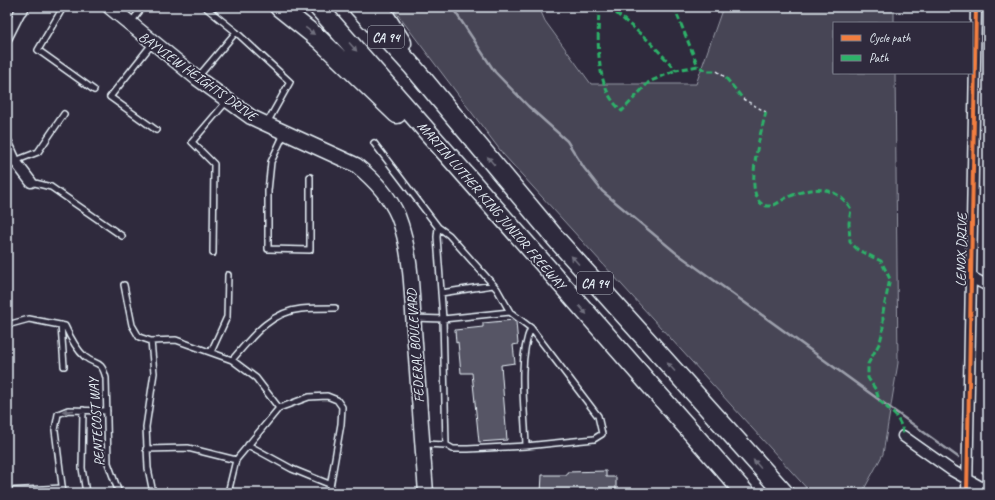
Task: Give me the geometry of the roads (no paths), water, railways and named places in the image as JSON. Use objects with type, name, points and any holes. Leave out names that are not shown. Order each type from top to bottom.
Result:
[{"type":"highway","points":[[280,7],[320,39],[354,70],[530,249]]},
{"type":"highway","name":"MARTIN LUTHER KING JUNIOR FREEWAY","points":[[318,7],[745,493]]},
{"type":"highway","name":"MARTIN LUTHER KING JUNIOR FREEWAY","points":[[358,7],[413,67],[557,240],[784,493]]},
{"type":"highway","points":[[379,7],[398,35],[413,67]]},
{"type":"highway","points":[[643,377],[728,493]]},
{"type":"main road","name":"BAYVIEW HEIGHTS DRIVE","points":[[110,7],[197,78],[251,117],[356,165],[365,172],[390,201]]},
{"type":"main road","name":"FEDERAL BOULEVARD","points":[[390,201],[397,215],[403,233],[413,318],[426,493]]},
{"type":"street","points":[[7,37],[19,13],[24,7]]},
{"type":"street","name":"LENOX DRIVE","points":[[967,493],[976,7]]},
{"type":"street","points":[[7,143],[11,164],[31,182]]},
{"type":"street","points":[[971,277],[988,286]]},
{"type":"street","points":[[903,436],[933,458],[967,480],[988,491]]},
{"type":"lane","points":[[55,7],[61,11],[38,50],[94,90]]},
{"type":"lane","points":[[129,24],[143,7]]},
{"type":"lane","points":[[204,7],[236,32],[290,82],[267,124]]},
{"type":"lane","points":[[197,78],[236,32]]},
{"type":"lane","points":[[153,43],[110,97],[156,130]]},
{"type":"lane","points":[[213,252],[214,164],[192,142],[228,100]]},
{"type":"lane","points":[[11,164],[38,152],[64,114]]},
{"type":"lane","points":[[285,133],[271,162],[268,191],[268,249],[310,250],[310,177]]},
{"type":"lane","points":[[374,143],[438,228],[449,235],[493,285],[510,312],[531,328],[598,416],[602,434],[594,439],[526,446],[453,449],[446,445],[423,444]]},
{"type":"lane","points":[[31,182],[51,187],[122,236]]},
{"type":"lane","points":[[438,228],[437,237],[443,319],[446,445]]},
{"type":"lane","points":[[211,352],[227,317],[228,275]]},
{"type":"lane","points":[[124,285],[132,325],[139,337],[151,341],[176,340],[232,360],[256,378],[279,408]]},
{"type":"lane","points":[[441,293],[493,285]]},
{"type":"lane","points":[[232,360],[258,330],[274,318],[299,309],[335,308]]},
{"type":"lane","points":[[413,318],[443,319],[510,312]]},
{"type":"lane","points":[[7,325],[29,319],[61,325],[64,366]]},
{"type":"lane","name":"PENTECOST WAY","points":[[61,325],[65,326],[70,338],[86,358],[100,364],[104,371],[107,411],[108,463],[119,493]]},
{"type":"lane","points":[[526,446],[524,372],[527,338],[531,328]]},
{"type":"lane","points":[[151,341],[154,373],[147,413],[146,449],[153,493]]},
{"type":"lane","points":[[228,493],[236,460],[279,408],[309,397],[327,396],[337,400],[342,407],[341,424],[329,484],[329,493]]},
{"type":"lane","points":[[83,410],[82,468],[86,493]]},
{"type":"lane","points":[[7,491],[62,490],[55,430],[56,419],[61,411],[107,411]]},
{"type":"lane","points":[[248,445],[292,469],[329,484]]},
{"type":"lane","points":[[146,449],[188,448],[236,460]]},
{"type":"waterway","points":[[452,7],[495,72],[528,106],[567,141],[584,168],[602,191],[675,252],[958,457]]},
{"type":"waterway","points":[[982,472],[988,475]]}]
